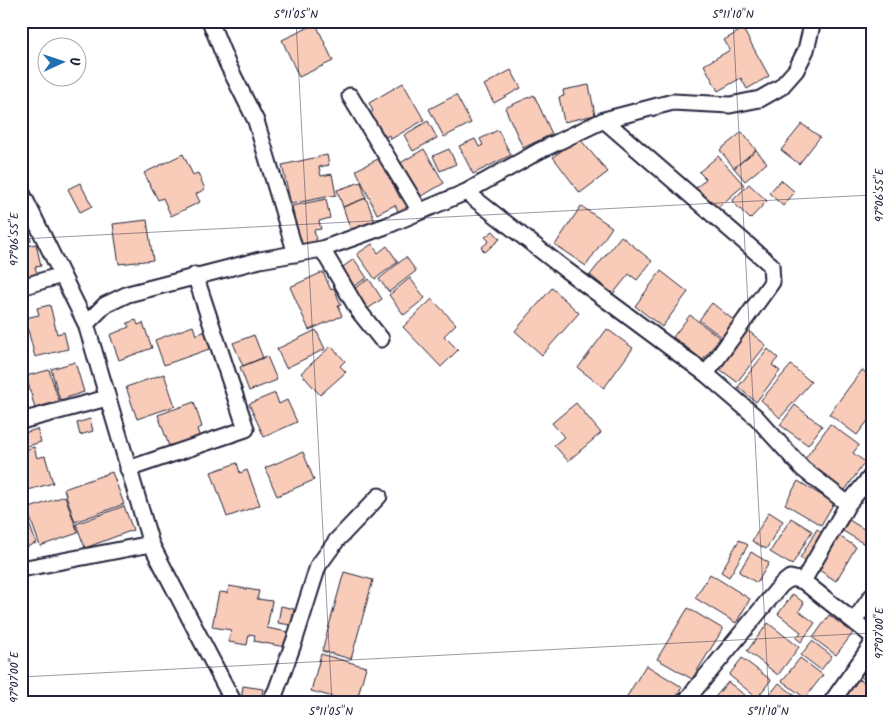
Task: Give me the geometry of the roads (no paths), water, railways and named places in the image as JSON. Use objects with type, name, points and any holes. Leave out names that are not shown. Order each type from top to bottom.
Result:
[{"type":"street","points":[[210,21],[227,63],[256,121],[296,254]]},
{"type":"street","points":[[86,324],[105,305],[128,294],[196,276],[322,249],[386,226],[466,192],[539,150],[604,120],[673,102],[730,105],[760,99],[781,87],[796,70],[806,50],[813,21]]},
{"type":"street","points":[[350,96],[420,211]]},
{"type":"street","points":[[604,120],[771,265],[772,282],[706,374]]},
{"type":"street","points":[[21,191],[86,324],[151,544],[234,703]]},
{"type":"street","points":[[466,192],[566,270],[706,374],[756,417],[803,469],[848,504]]},
{"type":"street","points":[[322,249],[358,310],[381,339]]},
{"type":"street","points":[[21,287],[62,275]]},
{"type":"street","points":[[128,469],[246,429],[196,276]]},
{"type":"street","points":[[21,421],[108,398]]},
{"type":"street","points":[[803,581],[848,504],[872,474]]},
{"type":"street","points":[[269,703],[276,690],[295,639],[318,566],[337,540],[379,496]]},
{"type":"street","points":[[21,569],[151,544]]},
{"type":"street","points":[[684,703],[781,585],[790,578],[803,581],[872,637],[871,646],[831,703]]},
{"type":"street","points":[[854,621],[872,596]]}]
